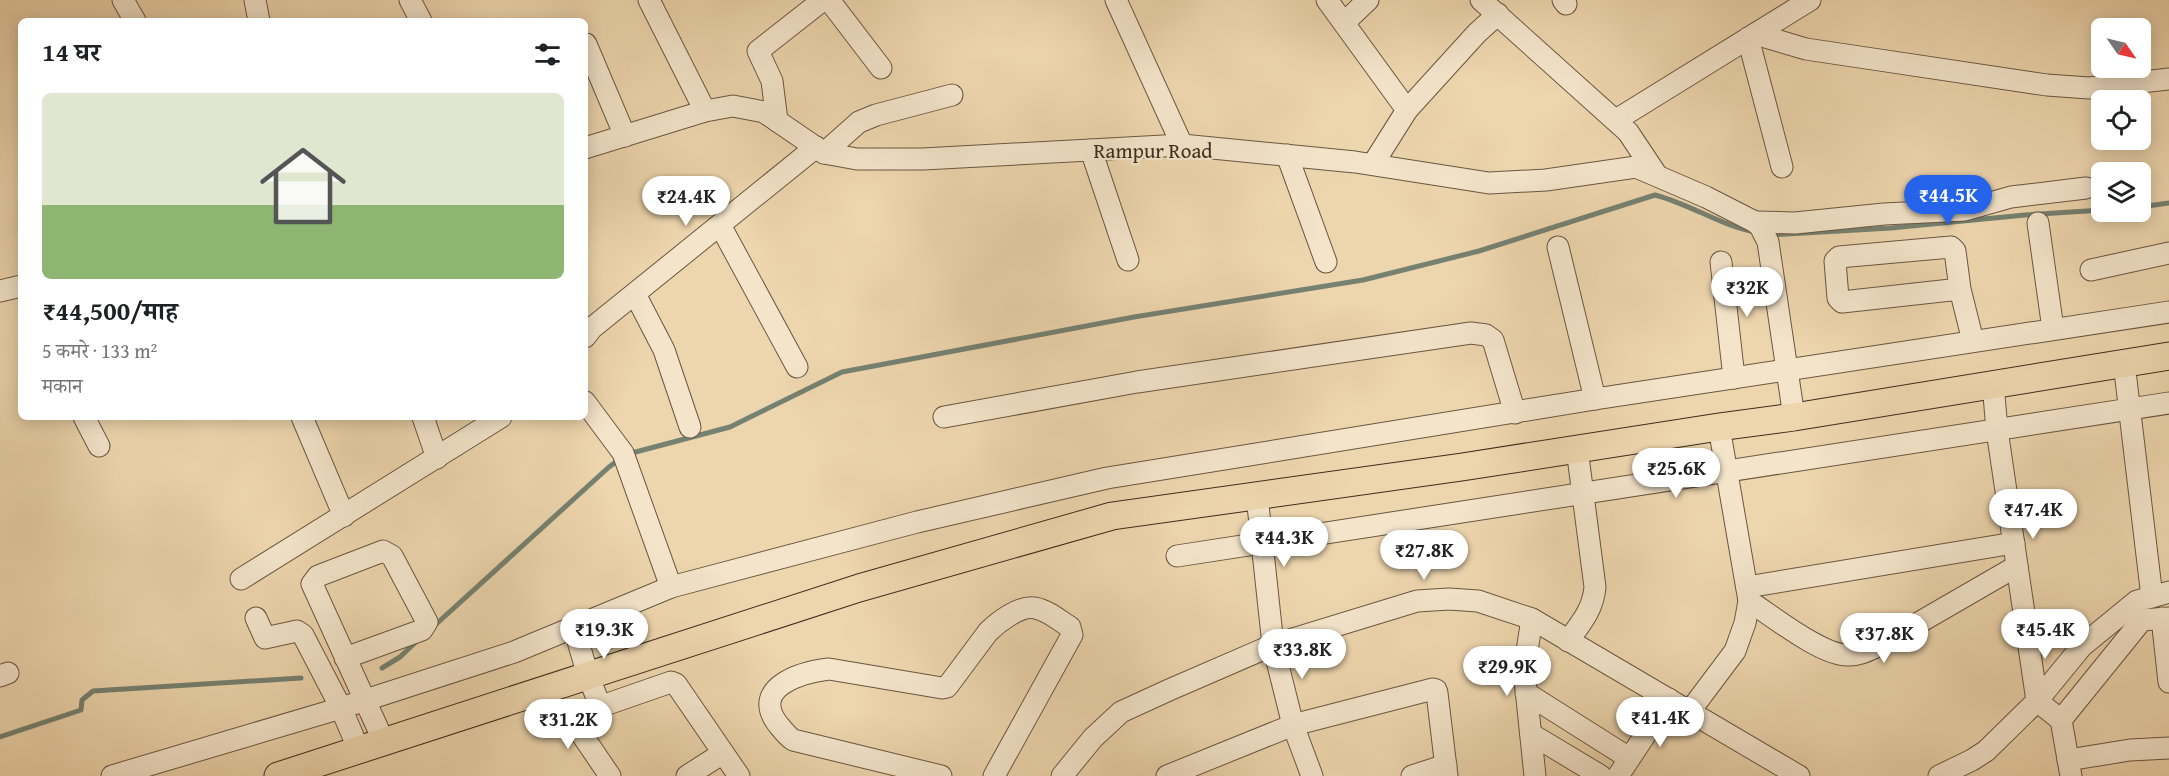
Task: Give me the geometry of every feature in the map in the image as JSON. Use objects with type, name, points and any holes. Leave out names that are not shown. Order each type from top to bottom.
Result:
[{"type":"main road","points":[[278,776],[859,588],[1112,516],[1794,417],[2169,356]]},
{"type":"street","points":[[123,0],[133,18]]},
{"type":"street","points":[[255,0],[258,18]]},
{"type":"street","points":[[410,0],[419,18]]},
{"type":"street","points":[[649,0],[705,111]]},
{"type":"street","points":[[777,121],[772,81],[758,51],[823,0]]},
{"type":"street","points":[[829,0],[881,68]]},
{"type":"street","points":[[1116,0],[1182,145]]},
{"type":"street","points":[[1327,0],[1407,110]]},
{"type":"street","points":[[1344,23],[1368,0]]},
{"type":"street","points":[[1481,0],[1616,120],[1628,132],[1656,174]]},
{"type":"street","points":[[1616,120],[1810,0]]},
{"type":"street","points":[[1373,164],[1407,110],[1477,33],[1498,14]]},
{"type":"street","points":[[1752,36],[1806,49],[2047,85],[2089,88],[2169,79]]},
{"type":"street","points":[[1752,36],[1782,167]]},
{"type":"street","points":[[588,49],[625,136]]},
{"type":"street","points":[[588,327],[635,294],[720,225],[859,122],[876,115],[952,95]]},
{"type":"street","name":"Rampur Road","points":[[588,147],[705,111],[733,106],[764,112],[820,150],[857,159],[923,159],[1182,145],[1373,164],[1489,183],[1546,180],[1636,167],[1656,174],[1761,230]]},
{"type":"street","points":[[1091,150],[1128,260]]},
{"type":"street","points":[[1287,155],[1326,262]]},
{"type":"street","points":[[1794,417],[1761,230],[1795,223],[1884,214],[1965,210],[2011,197],[2086,188]]},
{"type":"street","points":[[2038,223],[2053,329]]},
{"type":"street","points":[[720,225],[797,367]]},
{"type":"street","points":[[1960,289],[1842,302],[1838,298],[1835,261],[1839,257],[1948,246],[1955,251],[1960,289],[1973,342]]},
{"type":"street","points":[[1558,247],[1595,399]]},
{"type":"street","points":[[2091,270],[2169,253]]},
{"type":"street","points":[[1721,262],[1734,378]]},
{"type":"street","points":[[635,294],[664,350],[690,427]]},
{"type":"street","points":[[112,776],[162,769],[514,652],[671,587],[916,522],[1107,478],[1595,399],[2169,312]]},
{"type":"street","points":[[944,417],[1137,382],[1470,333],[1486,335],[1492,340],[1515,413]]},
{"type":"street","points":[[1939,776],[1986,751],[2037,701],[2082,646],[2137,601],[2160,595],[2128,410],[2124,363]]},
{"type":"street","points":[[1993,384],[1997,430],[2037,701],[2061,720],[2069,768],[2130,750],[2169,748]]},
{"type":"street","points":[[1177,556],[2169,403]]},
{"type":"street","points":[[588,406],[626,459],[671,587]]},
{"type":"street","points":[[86,420],[99,446]]},
{"type":"street","points":[[303,420],[344,516]]},
{"type":"street","points":[[424,420],[437,458]]},
{"type":"street","points":[[241,579],[496,420]]},
{"type":"street","points":[[1690,711],[1735,651],[1745,623],[1748,594],[1719,427]]},
{"type":"street","points":[[1568,640],[1589,612],[1594,601],[1595,587],[1577,449]]},
{"type":"street","points":[[1257,496],[1273,645],[1293,725],[1312,776]]},
{"type":"street","points":[[1748,594],[2014,543]]},
{"type":"street","points":[[345,658],[422,630],[426,622],[388,552],[383,551],[318,576],[312,584],[345,658],[365,700],[372,746]]},
{"type":"street","points":[[1748,594],[1815,644],[1846,656],[1882,644],[2017,566]]},
{"type":"street","points":[[1062,776],[1093,738],[1121,712],[1273,645],[1417,601],[1449,599],[1478,601],[1532,619],[1798,776]]},
{"type":"street","points":[[941,776],[793,740],[771,715],[770,699],[776,689],[786,681],[815,671],[829,669],[946,687],[996,624],[1023,609],[1038,608],[1070,627],[1072,635],[994,776]]},
{"type":"street","points":[[256,618],[265,638],[297,631],[303,636],[341,708],[372,746]]},
{"type":"street","points":[[2061,720],[2142,620],[2166,618],[2169,682]]},
{"type":"street","points":[[1532,619],[1524,670],[1535,776]]},
{"type":"street","points":[[574,627],[588,676],[600,705]]},
{"type":"street","points":[[610,776],[572,720],[576,713],[671,682],[676,684],[739,776]]},
{"type":"street","points":[[1167,776],[1293,725],[1432,689],[1436,690],[1447,770],[1412,776]]},
{"type":"street","points":[[1526,693],[1629,758]]},
{"type":"street","points":[[1618,776],[1669,699]]},
{"type":"street","points":[[1531,734],[1601,776]]},
{"type":"street","points":[[687,776],[723,753]]},
{"type":"waterway","points":[[628,454],[730,427],[842,372],[1134,317],[1363,280],[1479,251],[1655,195],[1730,225],[1756,232]]},
{"type":"waterway","points":[[2151,205],[2169,203]]},
{"type":"waterway","points":[[1771,235],[1891,228],[2091,211]]},
{"type":"waterway","points":[[433,627],[620,459]]},
{"type":"waterway","points":[[382,668],[400,657],[419,639]]},
{"type":"waterway","points":[[0,737],[81,710],[82,700],[93,691],[301,678]]}]
